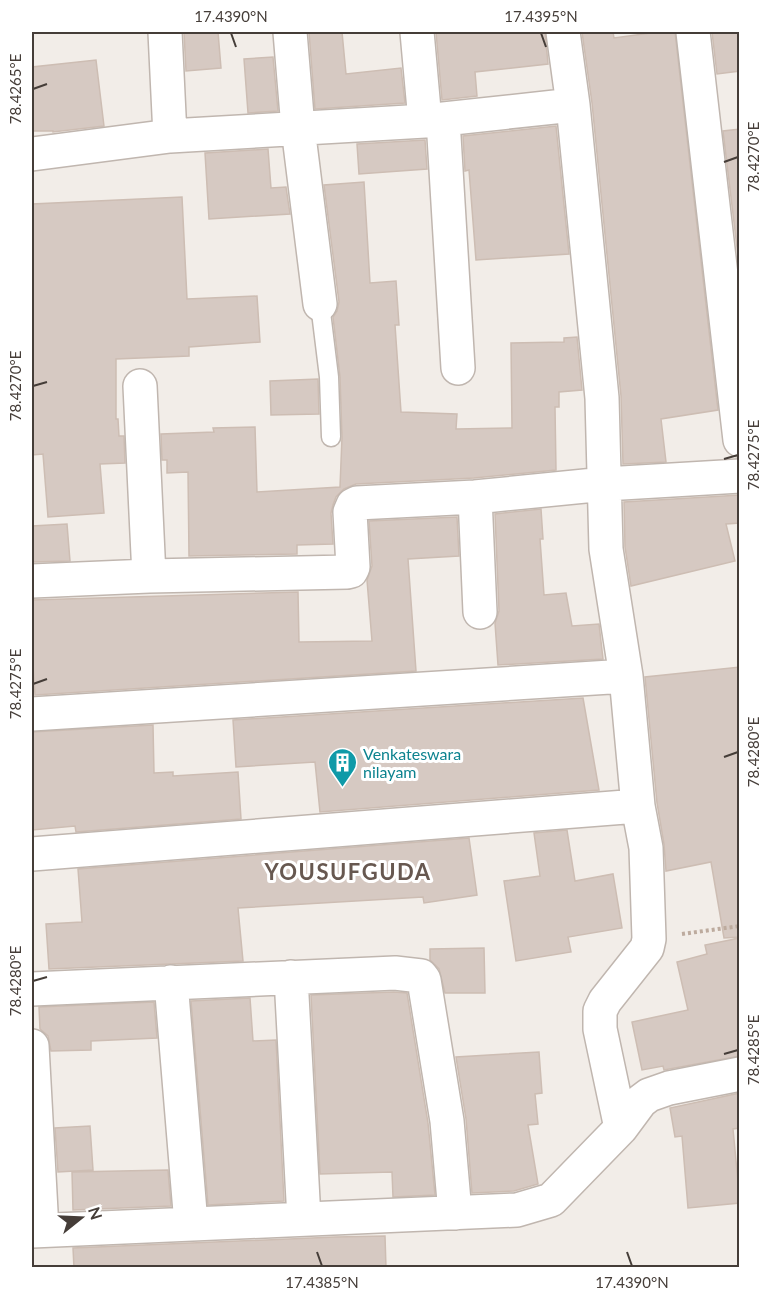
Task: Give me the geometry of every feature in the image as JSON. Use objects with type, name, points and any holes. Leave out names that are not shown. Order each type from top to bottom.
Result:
[{"type":"street","points":[[165,32],[170,136]]},
{"type":"street","points":[[290,32],[298,128],[320,304]]},
{"type":"street","points":[[417,32],[434,121],[458,368]]},
{"type":"street","points":[[563,32],[573,105],[602,398],[606,549],[626,676],[638,806],[646,848],[649,939],[647,948],[605,1001],[600,1011],[600,1029],[621,1128]]},
{"type":"street","points":[[693,32],[740,440]]},
{"type":"street","points":[[32,154],[170,136],[434,121],[573,105]]},
{"type":"street","points":[[140,386],[149,576]]},
{"type":"street","points":[[32,581],[347,572],[353,567],[350,512],[353,506],[362,502],[475,497],[605,484],[740,476]]},
{"type":"street","points":[[475,497],[480,612]]},
{"type":"street","points":[[32,714],[626,676]]},
{"type":"street","points":[[32,854],[638,806]]},
{"type":"street","points":[[32,989],[291,977],[416,974],[424,980],[447,1121],[454,1213]]},
{"type":"street","points":[[291,977],[304,1219]]},
{"type":"street","points":[[171,982],[191,1224]]},
{"type":"street","points":[[32,1046],[37,1231],[517,1210],[551,1200],[621,1128],[641,1101],[657,1091],[740,1074]]},
{"type":"lane","points":[[320,304],[329,377],[331,437]]},
{"type":"path","points":[[649,939],[740,926]]},
{"type":"building","points":[[184,32],[218,32],[221,68],[186,71]]},
{"type":"building","points":[[309,32],[342,32],[346,74],[401,68],[405,103],[315,109]]},
{"type":"building","points":[[436,32],[545,32],[548,64],[475,72],[477,96],[442,100]]},
{"type":"building","points":[[582,32],[613,32],[614,38],[675,32],[718,410],[661,419],[666,462],[623,464],[621,396],[592,103]]},
{"type":"building","points":[[712,32],[740,32],[740,71],[717,74]]},
{"type":"building","points":[[273,57],[278,111],[248,113],[244,59]]},
{"type":"building","points":[[96,60],[104,126],[53,132],[32,131],[32,67]]},
{"type":"building","points":[[556,126],[569,254],[476,260],[469,170],[465,171],[463,136]]},
{"type":"building","points":[[740,129],[740,272],[723,131]]},
{"type":"building","points":[[425,140],[427,169],[359,174],[357,144]]},
{"type":"building","points":[[268,149],[271,188],[286,187],[290,214],[209,219],[205,153]]},
{"type":"building","points":[[364,182],[370,283],[396,281],[399,325],[395,325],[401,412],[457,414],[456,429],[512,428],[511,343],[564,342],[564,338],[577,337],[582,390],[559,392],[559,407],[555,407],[556,470],[474,478],[356,484],[344,489],[336,497],[331,513],[333,544],[297,545],[297,554],[189,556],[188,472],[167,473],[167,460],[162,460],[161,434],[214,432],[213,428],[255,427],[257,492],[340,487],[342,437],[340,377],[333,317],[339,302],[324,185]]},
{"type":"building","points":[[182,197],[187,299],[257,296],[260,342],[189,347],[189,356],[116,359],[116,419],[118,419],[119,436],[124,436],[125,463],[100,464],[104,513],[48,517],[43,454],[32,455],[32,204]]},
{"type":"building","points":[[318,379],[319,414],[271,415],[270,381]]},
{"type":"building","points":[[740,495],[740,523],[726,524],[735,561],[631,586],[625,547],[624,502]]},
{"type":"building","points":[[541,509],[543,539],[540,539],[544,595],[566,593],[572,626],[599,624],[603,659],[498,665],[495,623],[499,611],[495,514]]},
{"type":"building","points":[[457,517],[459,556],[408,559],[416,671],[35,695],[32,600],[298,592],[299,642],[372,641],[367,580],[372,566],[369,521]]},
{"type":"building","points":[[67,524],[70,561],[32,562],[32,526]]},
{"type":"building","points":[[740,667],[740,937],[724,938],[711,862],[666,871],[645,677]]},
{"type":"building","points":[[583,698],[599,790],[320,812],[315,762],[236,767],[233,720]]},
{"type":"building","points":[[153,725],[154,773],[173,772],[173,776],[238,772],[241,819],[76,832],[75,826],[32,830],[32,732]]},
{"type":"building","points":[[567,830],[575,881],[613,874],[622,928],[568,937],[571,952],[516,961],[504,881],[540,876],[534,833]]},
{"type":"building","points":[[469,838],[477,895],[424,903],[423,897],[238,908],[243,961],[49,969],[46,924],[82,922],[78,869]]},
{"type":"building","points":[[740,938],[740,1056],[664,1070],[663,1066],[642,1070],[632,1022],[688,1010],[677,962],[707,954],[705,945]]},
{"type":"building","points":[[484,948],[485,993],[445,993],[439,969],[430,960],[430,949]]},
{"type":"building","points":[[407,993],[428,1123],[435,1195],[393,1197],[392,1172],[320,1174],[311,995]]},
{"type":"building","points":[[250,998],[253,1041],[276,1040],[284,1201],[208,1205],[191,1001]]},
{"type":"building","points":[[154,1002],[157,1038],[91,1041],[91,1050],[51,1051],[48,1036],[40,1029],[39,1007]]},
{"type":"building","points":[[539,1052],[542,1093],[535,1094],[538,1124],[528,1125],[538,1184],[514,1191],[472,1193],[466,1119],[456,1057]]},
{"type":"building","points":[[740,1093],[740,1128],[733,1129],[740,1203],[688,1208],[682,1136],[675,1137],[670,1108]]},
{"type":"building","points":[[90,1126],[93,1170],[58,1172],[55,1128]]},
{"type":"building","points":[[168,1170],[171,1206],[73,1210],[72,1172]]},
{"type":"building","points":[[385,1236],[386,1268],[74,1268],[73,1248]]},
{"type":"place","name":"Venkateswara nilayam","points":[[342,788]]},
{"type":"district","name":"YOUSUFGUDA","points":[[348,871]]}]
